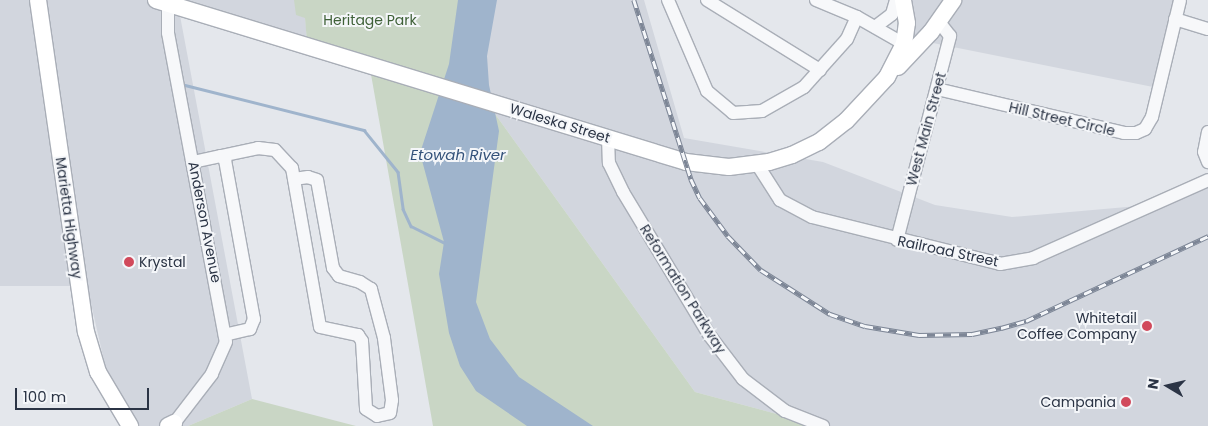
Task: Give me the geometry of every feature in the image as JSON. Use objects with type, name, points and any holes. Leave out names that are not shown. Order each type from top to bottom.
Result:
[{"type":"main road","name":"Marietta Highway","points":[[38,0],[86,332],[98,372],[130,426]]},
{"type":"main road","points":[[43,36],[44,18],[50,0]]},
{"type":"main road","name":"Waleska Street","points":[[162,2],[699,165],[757,164],[798,153],[832,133],[887,77],[904,44],[907,23],[904,0]]},
{"type":"main road","points":[[887,77],[903,63],[939,22],[950,1]]},
{"type":"street","points":[[668,0],[690,56],[707,91],[733,113],[747,114],[771,106],[804,87],[846,39],[857,18]]},
{"type":"street","points":[[708,0],[820,70]]},
{"type":"street","points":[[816,0],[857,18],[904,44]]},
{"type":"street","points":[[875,28],[892,14],[896,0]]},
{"type":"street","name":"Hill Street Circle","points":[[937,89],[1124,133],[1136,133],[1145,128],[1152,117],[1180,0]]},
{"type":"street","name":"Anderson Avenue","points":[[162,2],[225,336],[220,360],[172,425]]},
{"type":"street","points":[[1175,19],[1208,29]]},
{"type":"street","name":"West Main Street","points":[[897,240],[950,36],[939,22]]},
{"type":"street","points":[[1208,132],[1204,152],[1208,162]]},
{"type":"street","name":"Reformation Parkway","points":[[608,138],[609,164],[623,192],[710,336],[743,379],[785,412],[823,426]]},
{"type":"street","points":[[193,162],[258,148],[275,150],[292,168],[320,327],[358,336],[362,341],[366,409],[377,416],[390,412],[392,400],[384,338],[371,289],[360,282],[339,276],[333,268],[317,180],[308,176],[294,179]]},
{"type":"street","points":[[221,156],[225,160],[254,320],[250,329],[225,336]]},
{"type":"street","name":"Railroad Street","points":[[757,164],[774,193],[796,211],[897,240],[990,263],[1024,261],[1083,238],[1208,180]]},
{"type":"street","points":[[362,341],[384,338]]},
{"type":"shaded area","points":[[0,0],[304,0],[307,42],[178,5],[252,399],[188,426],[130,426],[105,365],[87,286],[0,286]]},
{"type":"shaded area","points":[[487,0],[644,0],[684,138],[823,162],[935,205],[1012,217],[1138,206],[1208,182],[1208,426],[821,426],[695,392],[485,100]]},
{"type":"shaded area","points":[[900,0],[1183,0],[1158,88],[908,38]]},
{"type":"green space","name":"Heritage Park","points":[[294,0],[487,0],[485,100],[695,392],[821,426],[433,426],[369,63],[307,42],[305,18],[296,15]]},
{"type":"green space","points":[[252,399],[356,426],[188,426]]},
{"type":"water","name":"Etowah River","points":[[458,0],[497,0],[487,56],[489,85],[499,131],[476,302],[490,339],[519,377],[593,426],[527,426],[476,391],[460,366],[449,333],[439,274],[444,242],[420,153],[449,64]]},
{"type":"waterway","points":[[185,85],[364,130],[398,172],[403,209],[411,226],[447,244]]},
{"type":"railway","points":[[634,0],[691,179],[700,198],[728,236],[761,270],[830,314],[865,326],[919,335],[972,334],[1026,321],[1208,236]]},
{"type":"place","name":"Krystal","points":[[129,262]]},
{"type":"place","name":"Whitetail Coffee Company","points":[[1147,326]]},
{"type":"place","name":"Campania","points":[[1126,402]]}]
